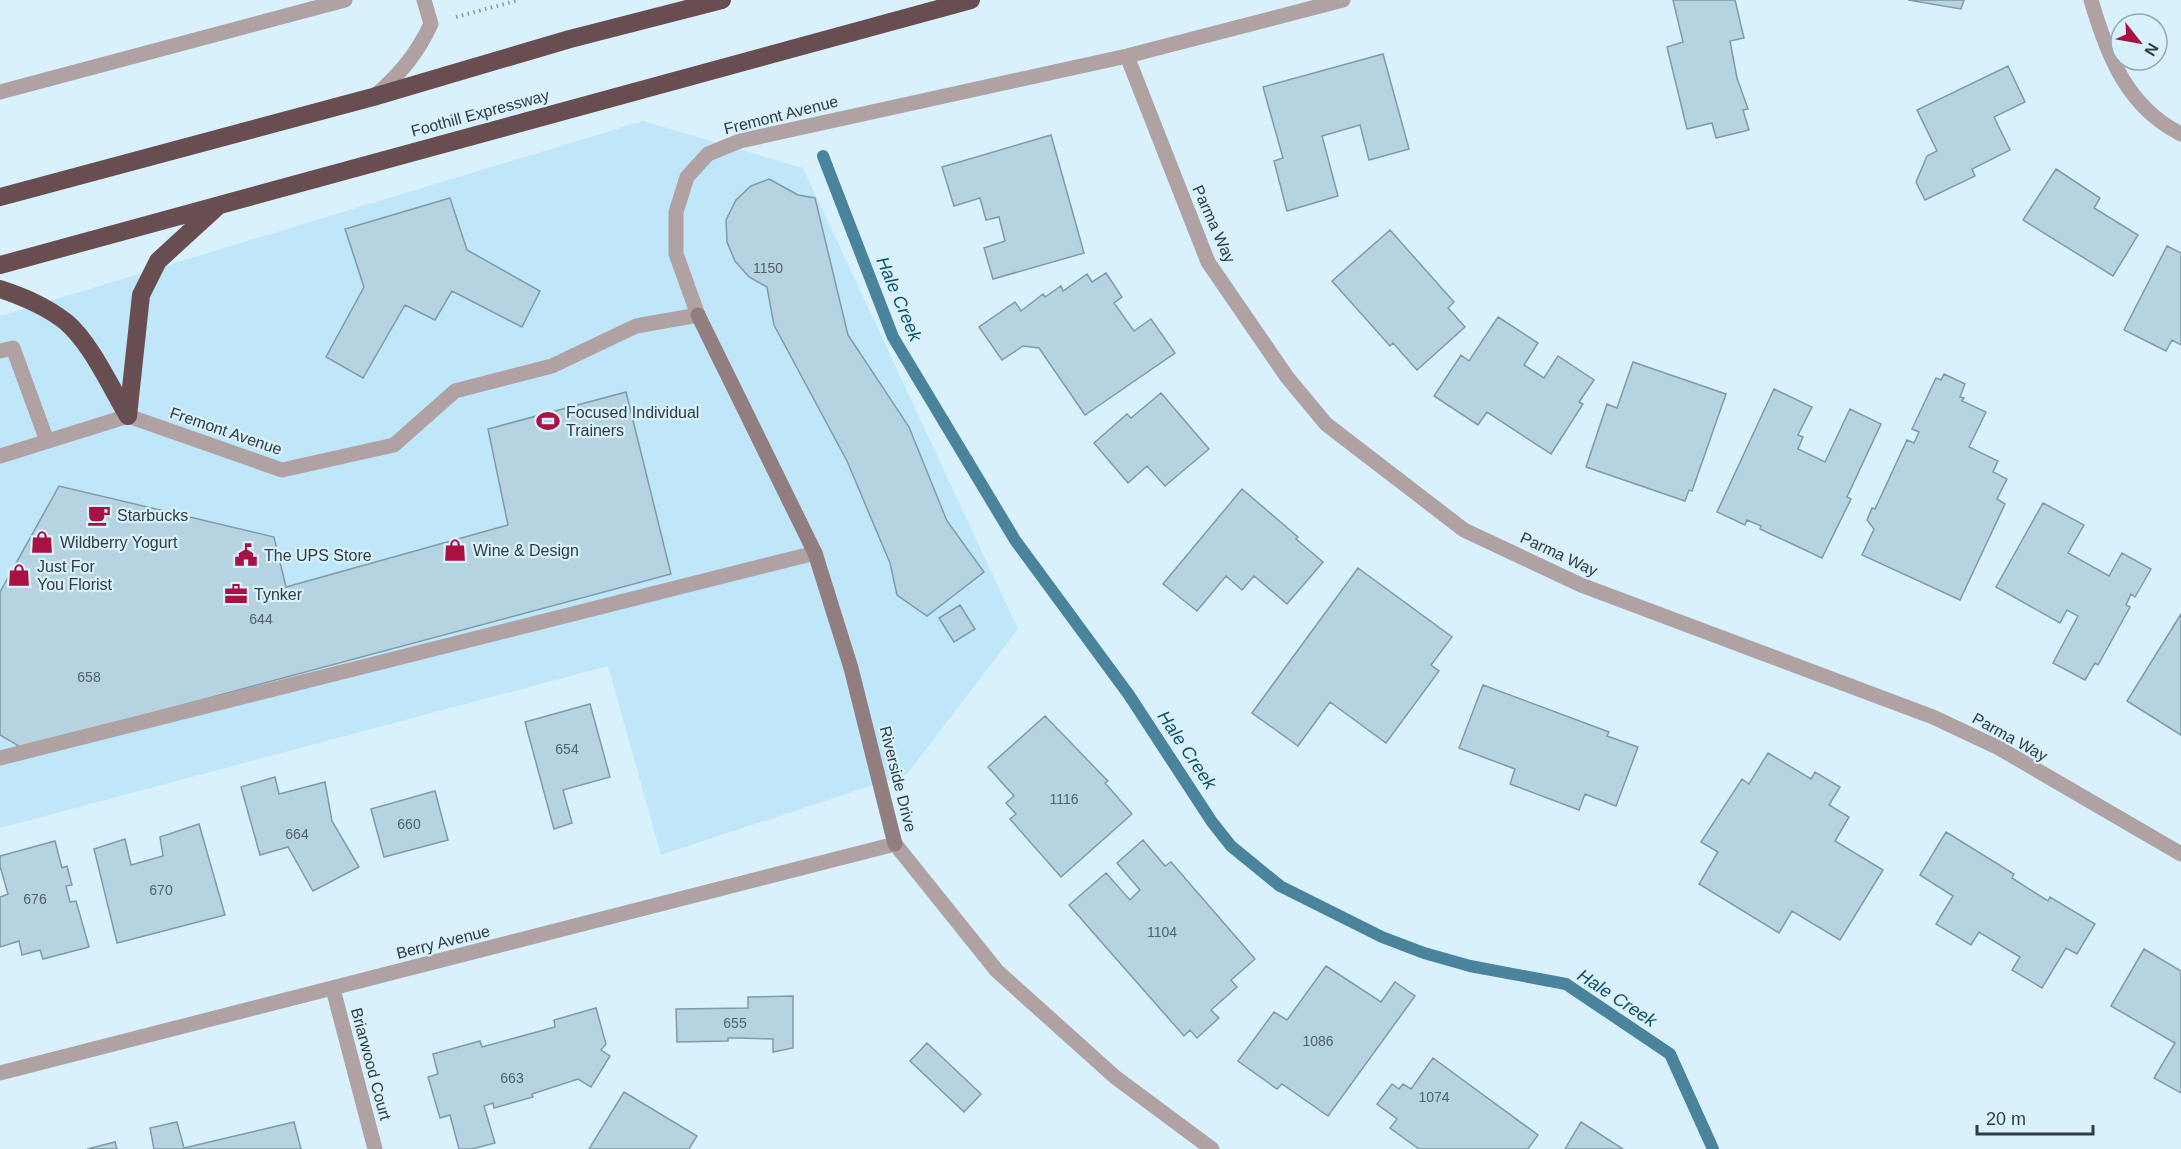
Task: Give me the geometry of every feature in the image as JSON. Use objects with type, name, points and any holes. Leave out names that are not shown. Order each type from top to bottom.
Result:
[{"type":"highway","points":[[0,197],[373,98],[570,39],[722,0]]},
{"type":"highway","name":"Foothill Expressway","points":[[0,265],[971,0]]},
{"type":"highway","points":[[128,416],[141,295],[158,261],[222,203]]},
{"type":"highway","points":[[0,289],[37,302],[68,323],[86,345],[128,416]]},
{"type":"street","points":[[0,92],[345,0]]},
{"type":"street","points":[[373,98],[402,72],[420,46],[431,24],[424,0]]},
{"type":"street","name":"Fremont Avenue","points":[[128,416],[282,470],[394,445],[455,391],[552,366],[636,326],[698,315],[676,254],[676,212],[687,177],[708,154],[740,141],[1126,56],[1343,0]]},
{"type":"street","points":[[2091,0],[2118,76],[2138,102],[2164,126],[2181,134]]},
{"type":"street","name":"Parma Way","points":[[1126,56],[1208,262],[1287,377],[1326,424],[1464,530],[1581,585],[1934,717],[1999,748],[2181,854]]},
{"type":"street","name":"Riverside Drive","points":[[698,315],[815,553],[851,668],[895,844],[997,971],[1115,1077],[1212,1149]]},
{"type":"street","points":[[0,351],[13,348],[47,441]]},
{"type":"street","points":[[0,456],[128,416]]},
{"type":"street","points":[[0,758],[815,553]]},
{"type":"street","name":"Berry Avenue","points":[[0,1073],[895,844]]},
{"type":"street","name":"Briarwood Court","points":[[333,989],[375,1149]]},
{"type":"path","points":[[431,24],[519,0]]},
{"type":"shaded area","points":[[643,121],[803,168],[1018,629],[907,774],[661,855],[608,666],[0,828],[0,316]]},
{"type":"building","points":[[1673,0],[1735,0],[1744,38],[1730,41],[1737,78],[1748,109],[1743,110],[1749,130],[1716,138],[1712,123],[1687,129],[1667,47],[1683,42]]},
{"type":"building","points":[[1908,0],[1964,0],[1961,9]]},
{"type":"building","points":[[1383,54],[1409,149],[1369,160],[1360,125],[1322,136],[1338,196],[1287,211],[1274,161],[1283,158],[1263,87]]},
{"type":"building","points":[[2008,66],[2025,102],[1994,117],[2010,150],[1972,169],[1975,176],[1925,200],[1916,182],[1927,156],[1937,151],[1917,110]]},
{"type":"building","points":[[1051,135],[1084,253],[993,279],[984,248],[1005,241],[999,217],[986,220],[980,198],[954,206],[942,167]]},
{"type":"building","points":[[2056,169],[2100,198],[2094,208],[2138,235],[2113,276],[2023,220]]},
{"type":"building","points":[[769,179],[798,195],[815,198],[848,335],[909,427],[947,521],[984,572],[927,616],[897,595],[890,563],[847,461],[774,325],[767,287],[749,277],[735,261],[727,242],[726,220],[736,200],[751,186]]},
{"type":"building","points":[[450,198],[467,250],[540,291],[522,327],[452,291],[435,320],[405,305],[363,378],[326,357],[364,287],[345,229]]},
{"type":"building","points":[[1390,230],[1454,302],[1448,308],[1465,327],[1417,370],[1393,343],[1390,346],[1332,281]]},
{"type":"building","points":[[2167,246],[2181,253],[2181,345],[2172,340],[2166,351],[2124,330]]},
{"type":"building","points":[[1106,273],[1122,297],[1114,303],[1134,331],[1151,319],[1175,353],[1085,415],[1039,348],[1023,346],[1002,360],[979,327],[1015,302],[1021,311],[1043,294],[1045,297],[1061,286],[1063,291],[1087,274],[1092,282]]},
{"type":"building","points":[[1498,317],[1538,343],[1524,365],[1544,378],[1558,356],[1594,380],[1579,402],[1583,404],[1551,454],[1487,412],[1478,425],[1434,396],[1461,355],[1469,361]]},
{"type":"building","points":[[1633,362],[1726,394],[1692,491],[1689,490],[1685,501],[1586,467],[1607,404],[1617,408]]},
{"type":"building","points":[[1944,374],[1965,384],[1960,397],[1964,398],[1962,401],[1986,412],[1969,447],[1998,461],[1993,472],[2007,479],[1997,499],[2005,504],[1960,600],[1862,555],[1874,529],[1867,520],[1872,508],[1875,509],[1907,440],[1914,443],[1919,432],[1912,429],[1936,378],[1941,380]]},
{"type":"building","points":[[1774,389],[1812,407],[1798,435],[1803,437],[1798,449],[1825,462],[1850,409],[1881,424],[1847,497],[1851,499],[1822,558],[1760,529],[1761,526],[1747,520],[1745,525],[1717,512]]},
{"type":"building","points":[[626,392],[671,574],[22,748],[0,735],[0,592],[59,486],[274,537],[286,587],[508,525],[488,429]]},
{"type":"building","points":[[1161,393],[1209,449],[1165,486],[1147,466],[1128,483],[1094,443],[1127,414],[1131,418]]},
{"type":"building","points":[[1242,489],[1298,537],[1296,539],[1323,562],[1287,604],[1254,576],[1242,590],[1226,576],[1197,611],[1163,584]]},
{"type":"building","points":[[2043,503],[2084,525],[2068,553],[2109,576],[2122,553],[2151,569],[2135,597],[2131,594],[2126,605],[2130,607],[2098,665],[2095,663],[2085,680],[2053,663],[2078,616],[2067,610],[2060,623],[1996,587]]},
{"type":"building","points":[[1358,568],[1452,637],[1431,665],[1439,671],[1386,743],[1330,702],[1298,746],[1252,713]]},
{"type":"building","points":[[960,605],[975,629],[954,642],[939,618]]},
{"type":"building","points":[[2181,614],[2181,735],[2127,701]]},
{"type":"building","points":[[1483,685],[1609,732],[1607,736],[1638,747],[1616,806],[1585,794],[1579,810],[1510,784],[1515,769],[1459,748]]},
{"type":"building","points":[[590,704],[610,777],[563,790],[572,823],[554,829],[525,722]]},
{"type":"building","points":[[1045,716],[1108,781],[1105,783],[1132,814],[1061,877],[1010,819],[1016,814],[1006,803],[1014,796],[988,767]]},
{"type":"building","points":[[1768,753],[1811,779],[1815,772],[1840,787],[1829,805],[1849,817],[1835,841],[1883,870],[1840,940],[1792,911],[1779,933],[1699,884],[1718,852],[1701,842],[1742,779],[1749,784]]},
{"type":"building","points":[[275,777],[279,794],[325,782],[332,821],[359,867],[313,891],[288,847],[260,855],[241,787]]},
{"type":"building","points":[[435,791],[448,840],[384,857],[371,809]]},
{"type":"building","points":[[199,824],[225,915],[117,943],[94,849],[125,839],[131,865],[163,856],[160,837]]},
{"type":"building","points":[[1946,832],[2014,874],[2012,878],[2048,901],[2050,897],[2095,924],[2077,954],[2066,948],[2042,988],[2012,970],[2020,957],[1979,932],[1971,945],[1936,924],[1953,896],[1920,875]]},
{"type":"building","points":[[1143,840],[1165,866],[1171,862],[1255,959],[1231,980],[1237,987],[1211,1010],[1219,1018],[1197,1038],[1190,1030],[1184,1036],[1069,905],[1106,873],[1130,900],[1140,890],[1117,863]]},
{"type":"building","points":[[55,841],[62,868],[67,866],[72,885],[66,886],[70,902],[76,901],[89,947],[43,959],[40,950],[22,955],[19,941],[0,947],[0,897],[8,894],[0,866],[0,856]]},
{"type":"building","points":[[2144,949],[2181,971],[2181,1093],[2154,1078],[2175,1043],[2111,1006]]},
{"type":"building","points":[[1326,966],[1381,1002],[1395,982],[1415,996],[1328,1116],[1282,1084],[1277,1089],[1238,1061],[1274,1012],[1287,1020]]},
{"type":"building","points":[[793,996],[793,1048],[773,1052],[773,1039],[728,1038],[728,1041],[677,1042],[676,1009],[748,1008],[748,997]]},
{"type":"building","points":[[596,1008],[606,1044],[601,1050],[610,1056],[591,1087],[578,1079],[532,1094],[533,1097],[494,1108],[493,1103],[484,1106],[495,1143],[472,1149],[459,1149],[450,1115],[440,1118],[428,1077],[438,1074],[433,1054],[480,1041],[482,1047],[555,1027],[554,1020]]},
{"type":"building","points":[[927,1043],[981,1094],[964,1112],[910,1061]]},
{"type":"building","points":[[1433,1058],[1538,1135],[1528,1149],[1419,1149],[1390,1128],[1397,1119],[1377,1104],[1392,1084],[1399,1089],[1403,1084],[1411,1089]]},
{"type":"building","points":[[624,1092],[697,1136],[689,1149],[589,1149]]},
{"type":"building","points":[[177,1122],[184,1148],[294,1122],[301,1149],[154,1149],[150,1128]]},
{"type":"building","points":[[1581,1122],[1623,1149],[1565,1149]]},
{"type":"building","points":[[115,1142],[117,1149],[87,1149]]},
{"type":"waterway","name":"Hale Creek","points":[[823,156],[893,337],[1015,540],[1129,695],[1212,822],[1231,846],[1280,886],[1382,937],[1424,953],[1470,966],[1566,984],[1670,1054],[1713,1149]]},
{"type":"place","name":"Focused Individual Trainers","points":[[548,421]]},
{"type":"place","name":"Starbucks","points":[[99,515]]},
{"type":"place","name":"Wildberry Yogurt","points":[[42,542]]},
{"type":"place","name":"Wine & Design","points":[[455,550]]},
{"type":"place","name":"The UPS Store","points":[[246,555]]},
{"type":"place","name":"Just For You Florist","points":[[19,575]]},
{"type":"place","name":"Tynker","points":[[236,594]]}]
